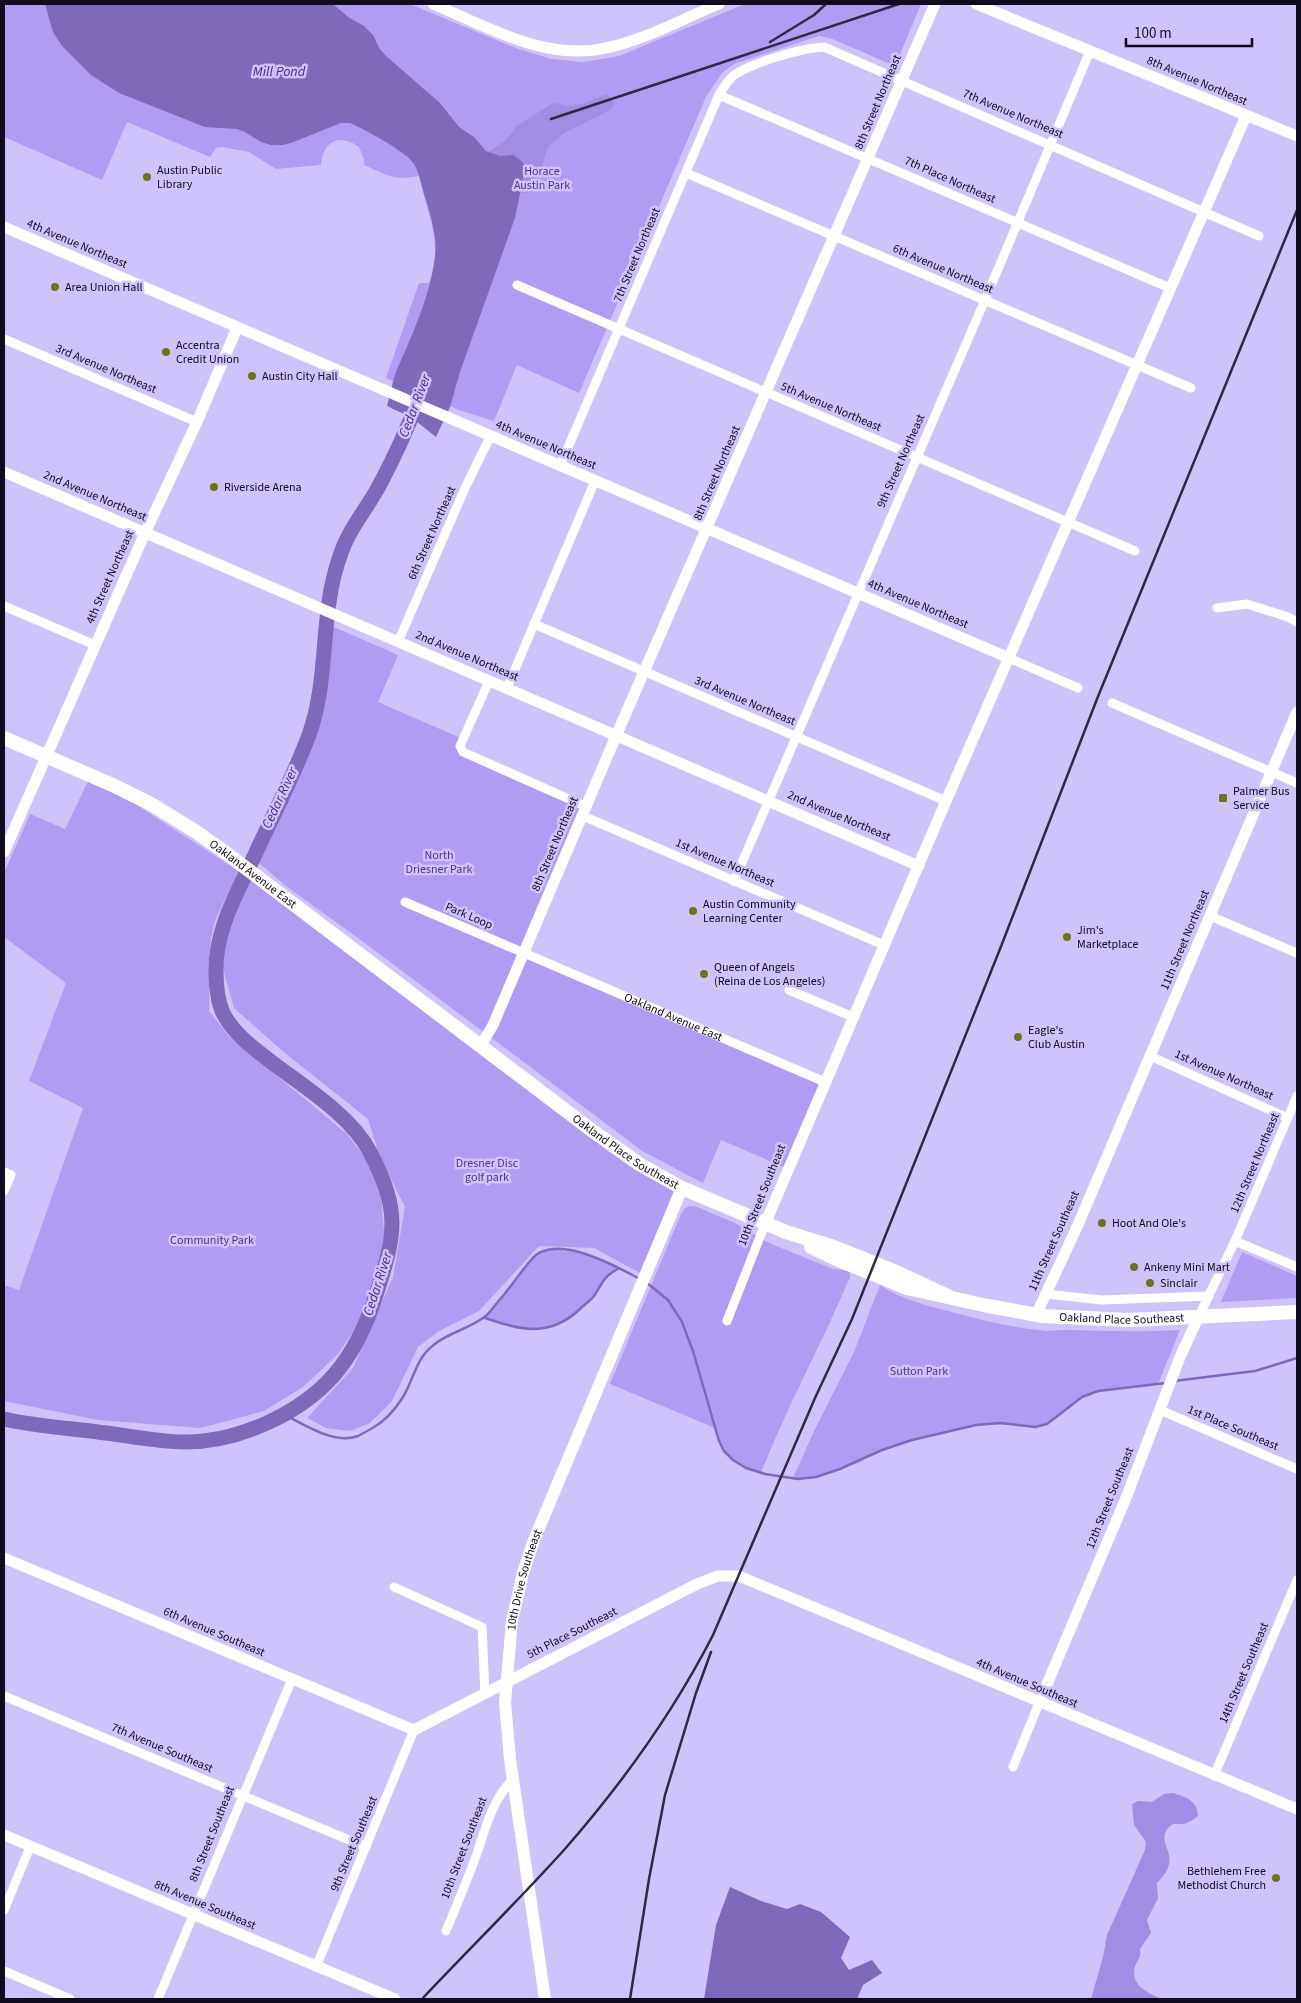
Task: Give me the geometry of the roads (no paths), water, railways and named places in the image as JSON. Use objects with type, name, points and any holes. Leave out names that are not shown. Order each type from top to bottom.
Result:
[{"type":"main road","name":"Oakland Avenue East","points":[[4,738],[115,786],[151,804],[226,853],[481,1045]]},
{"type":"main road","name":"Oakland Place Southeast","points":[[481,1045],[624,1154],[653,1172],[682,1188],[786,1232],[836,1259],[907,1288],[1036,1315],[1110,1320],[1198,1318],[1297,1312]]},
{"type":"main road","name":"10th Drive Southeast","points":[[545,1999],[506,1724],[506,1683],[512,1621],[525,1565],[682,1188]]},
{"type":"street","points":[[433,4],[523,41],[554,49],[581,52],[605,49],[626,42],[719,4]]},
{"type":"street","name":"8th Street Northeast","points":[[523,953],[935,4]]},
{"type":"street","name":"8th Avenue Northeast","points":[[976,4],[1297,136]]},
{"type":"street","name":"7th Avenue Northeast","points":[[752,66],[807,48],[824,47],[1260,236]]},
{"type":"street","name":"9th Street Northeast","points":[[734,881],[985,300],[1090,51]]},
{"type":"street","name":"7th Street Northeast","points":[[560,466],[719,95],[733,76],[752,66]]},
{"type":"street","name":"7th Place Northeast","points":[[719,95],[1170,288]]},
{"type":"street","name":"10th Street Southeast","points":[[727,1320],[765,1224],[946,801],[1246,116]]},
{"type":"street","name":"6th Avenue Northeast","points":[[686,173],[1191,388]]},
{"type":"street","name":"4th Avenue Northeast","points":[[4,227],[1078,688]]},
{"type":"street","name":"5th Avenue Northeast","points":[[517,285],[1134,551]]},
{"type":"street","name":"4th Street Northeast","points":[[4,852],[145,533],[198,422],[237,328]]},
{"type":"street","name":"3rd Avenue Northeast","points":[[4,339],[198,422]]},
{"type":"street","name":"6th Street Northeast","points":[[398,642],[465,488],[491,436]]},
{"type":"street","name":"2nd Avenue Northeast","points":[[4,472],[919,866]]},
{"type":"street","points":[[506,688],[595,481]]},
{"type":"street","points":[[1217,608],[1247,604],[1288,617],[1297,622]]},
{"type":"street","points":[[4,606],[95,645]]},
{"type":"street","name":"3rd Avenue Northeast","points":[[534,624],[946,801]]},
{"type":"street","name":"1st Avenue Northeast","points":[[489,681],[460,746],[468,755],[734,881],[884,946]]},
{"type":"street","points":[[1112,703],[1297,782]]},
{"type":"street","name":"11th Street Northeast","points":[[1097,1179],[1297,712]]},
{"type":"street","name":"Park Loop","points":[[405,902],[523,953]]},
{"type":"street","points":[[1210,916],[1297,952]]},
{"type":"street","points":[[481,1045],[493,1025],[523,953]]},
{"type":"street","name":"Oakland Avenue East","points":[[523,953],[825,1082]]},
{"type":"street","points":[[789,990],[853,1017]]},
{"type":"street","name":"1st Avenue Northeast","points":[[1150,1056],[1288,1118]]},
{"type":"street","name":"12th Street Northeast","points":[[1235,1240],[1297,1096]]},
{"type":"street","points":[[4,1191],[7,1173]]},
{"type":"street","name":"11th Street Southeast","points":[[1036,1315],[1097,1179]]},
{"type":"street","points":[[1235,1240],[1297,1267]]},
{"type":"street","name":"12th Street Southeast","points":[[1012,1767],[1126,1498],[1180,1357],[1235,1240]]},
{"type":"street","points":[[1046,1294],[1102,1300],[1209,1296]]},
{"type":"street","name":"1st Place Southeast","points":[[1162,1405],[1297,1469]]},
{"type":"street","name":"6th Avenue Southeast","points":[[4,1558],[414,1730]]},
{"type":"street","name":"5th Place Southeast","points":[[414,1730],[704,1581],[727,1575],[748,1579]]},
{"type":"street","name":"4th Avenue Southeast","points":[[748,1579],[1039,1703],[1297,1809]]},
{"type":"street","name":"14th Street Southeast","points":[[1214,1776],[1297,1580]]},
{"type":"street","points":[[394,1587],[482,1627],[485,1694]]},
{"type":"street","name":"8th Street Southeast","points":[[158,1999],[292,1679]]},
{"type":"street","name":"7th Avenue Southeast","points":[[4,1696],[366,1847]]},
{"type":"street","name":"9th Street Southeast","points":[[316,1967],[414,1730]]},
{"type":"street","name":"10th Street Southeast","points":[[446,1931],[494,1806],[500,1793],[513,1779]]},
{"type":"street","name":"8th Avenue Southeast","points":[[4,1835],[395,1999]]},
{"type":"street","points":[[4,1910],[30,1846]]},
{"type":"street","points":[[4,1971],[70,1999]]},
{"type":"water","name":"Mill Pond","points":[[45,4],[333,4],[348,17],[364,26],[373,35],[379,48],[386,56],[440,103],[459,127],[474,137],[486,151],[500,156],[513,155],[523,162],[525,169],[515,218],[460,372],[450,407],[436,437],[412,418],[387,406],[396,372],[429,287],[435,252],[435,237],[429,209],[418,172],[410,159],[385,141],[350,123],[341,123],[291,143],[271,145],[261,142],[237,129],[205,127],[119,93],[91,75],[62,46],[53,32]]},
{"type":"water","points":[[730,1887],[761,1901],[787,1909],[800,1904],[821,1912],[850,1937],[841,1958],[849,1970],[872,1960],[882,1973],[863,1985],[857,1999],[704,1999],[716,1925]]},
{"type":"waterway","name":"Cedar River","points":[[4,1419],[174,1442],[205,1441],[246,1431],[266,1424],[285,1414],[320,1389],[334,1375],[348,1356],[360,1336],[369,1314],[383,1271],[391,1237],[390,1206],[380,1172],[362,1139],[340,1115],[314,1093],[253,1048],[233,1028],[219,1003],[216,970],[219,941],[228,914],[289,783],[303,751],[316,713],[329,600],[343,547],[390,465],[418,400]]},
{"type":"waterway","points":[[283,1414],[319,1432],[339,1438],[358,1436],[376,1426],[400,1402],[420,1361],[429,1349],[443,1338],[475,1323],[487,1315],[531,1260],[541,1252],[554,1249],[585,1254],[616,1266],[640,1279]]},
{"type":"waterway","points":[[485,1318],[511,1326],[534,1329],[546,1328],[557,1324],[568,1318],[589,1301],[606,1277],[619,1268]]},
{"type":"waterway","points":[[647,1283],[668,1300],[682,1322],[693,1351],[719,1441],[724,1451],[733,1460],[746,1468],[765,1474],[798,1479],[816,1477],[912,1440],[976,1425],[1000,1423],[1035,1427],[1047,1424],[1082,1397],[1098,1391],[1166,1383]]},
{"type":"waterway","points":[[1174,1381],[1255,1371],[1297,1358]]},
{"type":"railway","points":[[770,42],[814,15],[826,4]]},
{"type":"railway","points":[[551,119],[899,4]]},
{"type":"railway","points":[[422,1999],[547,1869],[606,1800],[663,1720],[713,1635],[815,1398],[852,1319],[1000,949],[1097,699],[1297,210]]},
{"type":"railway","points":[[630,1999],[649,1879],[665,1795],[696,1693],[711,1652]]},
{"type":"place","name":"Austin Public Library","points":[[147,177]]},
{"type":"place","name":"Area Union Hall","points":[[55,287]]},
{"type":"place","name":"Accentra Credit Union","points":[[166,352]]},
{"type":"place","name":"Austin City Hall","points":[[252,376]]},
{"type":"place","name":"Riverside Arena","points":[[214,487]]},
{"type":"place","name":"Palmer Bus Service","points":[[1223,798]]},
{"type":"place","name":"Austin Community Learning Center","points":[[693,911]]},
{"type":"place","name":"Jim's Marketplace","points":[[1067,937]]},
{"type":"place","name":"Queen of Angels (Reina de Los Angeles)","points":[[704,974]]},
{"type":"place","name":"Eagle's Club Austin","points":[[1018,1037]]},
{"type":"place","name":"Hoot And Ole's","points":[[1102,1223]]},
{"type":"place","name":"Ankeny Mini Mart","points":[[1134,1267]]},
{"type":"place","name":"Sinclair","points":[[1150,1283]]},
{"type":"place","name":"Bethlehem Free Methodist Church","points":[[1276,1878]]},
{"type":"park label","name":"Horace Austin Park","points":[[542,178]]},
{"type":"park label","name":"North Driesner Park","points":[[439,862]]},
{"type":"park label","name":"Dresner Disc golf park","points":[[487,1170]]},
{"type":"park label","name":"Community Park","points":[[212,1240]]},
{"type":"park label","name":"Sutton Park","points":[[919,1371]]}]
